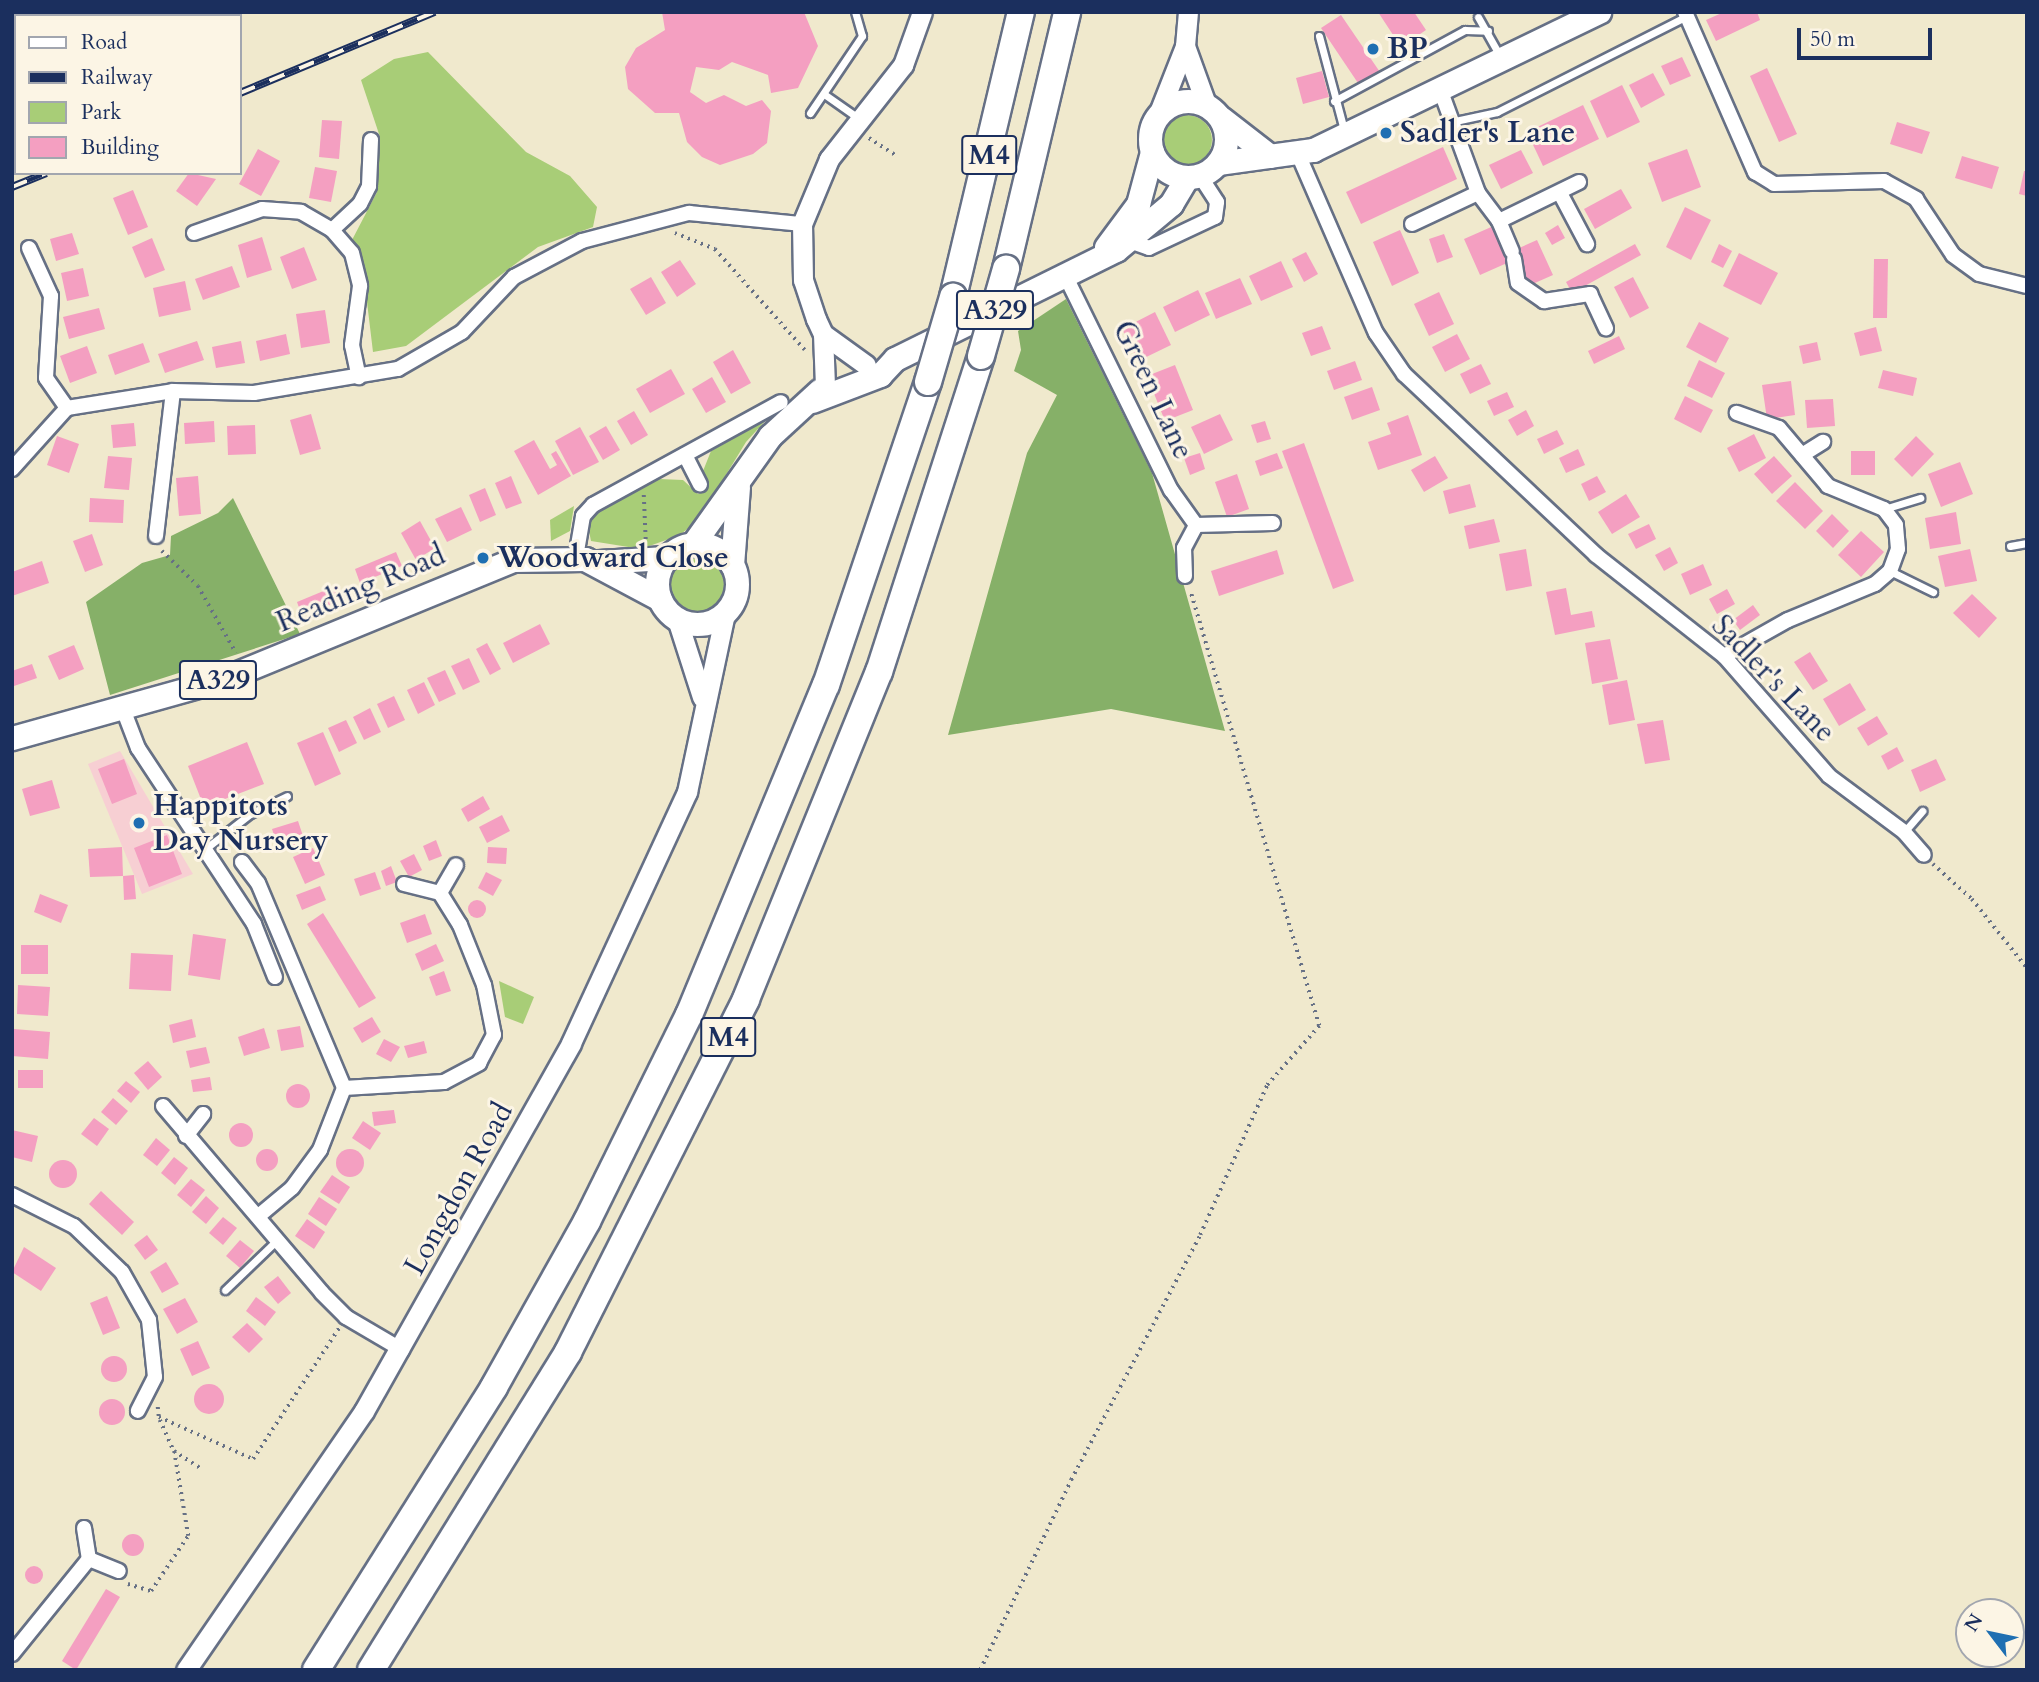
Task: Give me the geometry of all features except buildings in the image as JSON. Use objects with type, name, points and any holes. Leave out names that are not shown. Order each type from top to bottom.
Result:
[{"type":"highway","name":"M4","points":[[316,1670],[494,1387],[587,1221],[689,1015],[826,685],[928,382],[953,297],[1021,12]]},
{"type":"highway","name":"M4","points":[[371,1670],[568,1352],[746,999],[879,672],[1006,269],[1067,12]]},
{"type":"main road","points":[[1270,156],[1213,111],[1180,102],[1158,116],[1152,152],[1166,170],[1202,172],[1270,156],[1298,154],[1346,135],[1599,12]]},
{"type":"main road","points":[[1202,172],[1227,136],[1213,111]]},
{"type":"main road","name":"A329","points":[[1094,260],[1132,215],[1152,152]]},
{"type":"main road","name":"A329","points":[[692,544],[738,487],[770,436],[818,393],[866,365],[895,359],[1094,260],[1139,245],[1171,204],[1202,172]]},
{"type":"main road","name":"A329","points":[[818,393],[880,375],[895,359]]},
{"type":"main road","name":"A329","points":[[732,565],[738,487]]},
{"type":"main road","points":[[586,559],[660,599],[677,618],[702,623],[724,613],[737,587],[732,565],[716,549],[692,544],[667,558],[658,578],[660,599]]},
{"type":"main road","name":"Reading Road","points":[[12,738],[123,709],[303,650],[513,559],[667,558]]},
{"type":"street","points":[[818,393],[823,334],[803,280],[802,224],[820,175],[903,65],[922,12]]},
{"type":"street","points":[[1158,116],[1185,46],[1188,12]]},
{"type":"street","points":[[1686,14],[1755,172],[1774,184],[1884,181],[1916,199],[1953,255],[1979,274],[2027,286]]},
{"type":"street","points":[[1185,46],[1213,111]]},
{"type":"street","points":[[1440,89],[1455,121],[1478,192],[1499,221],[1513,255],[1518,283],[1544,301],[1590,294],[1606,329]]},
{"type":"street","points":[[332,230],[360,204],[369,186],[371,140]]},
{"type":"street","name":"Sadler's Lane","points":[[1298,154],[1376,333],[1404,374],[1596,555],[1724,656],[1829,776],[1904,832],[1924,855]]},
{"type":"street","points":[[1139,245],[1215,217],[1217,202],[1202,172]]},
{"type":"street","points":[[1499,221],[1579,182]]},
{"type":"street","points":[[1412,224],[1478,192]]},
{"type":"street","points":[[1560,193],[1587,244]]},
{"type":"street","points":[[194,233],[262,209],[301,212],[332,230],[352,253],[360,286],[352,345],[359,377]]},
{"type":"street","points":[[12,469],[67,408],[173,391],[254,393],[398,369],[462,332],[514,277],[582,241],[647,222],[713,212],[802,224]]},
{"type":"street","points":[[29,248],[51,296],[46,378],[67,408]]},
{"type":"street","name":"Green Lane","points":[[1065,275],[1171,490],[1196,525]]},
{"type":"street","points":[[823,334],[866,365]]},
{"type":"street","points":[[156,536],[173,391]]},
{"type":"street","points":[[586,559],[587,509],[781,402]]},
{"type":"street","points":[[1724,656],[1890,572],[1898,549],[1896,525],[1884,509],[1828,486],[1779,428],[1737,413]]},
{"type":"street","points":[[1802,455],[1823,442]]},
{"type":"street","points":[[685,455],[700,484]]},
{"type":"street","points":[[1185,576],[1184,548],[1196,525],[1273,523]]},
{"type":"street","name":"Longdon Road","points":[[186,1670],[402,1350],[535,1114],[678,814],[700,747],[702,697],[724,613]]},
{"type":"street","name":"Longdon Road","points":[[677,618],[702,697]]},
{"type":"street","points":[[123,709],[138,748],[254,924],[275,977]]},
{"type":"street","points":[[242,862],[258,883],[344,1088],[320,1150],[261,1214]]},
{"type":"street","points":[[440,893],[456,865]]},
{"type":"street","points":[[404,884],[440,893]]},
{"type":"street","points":[[344,1088],[444,1082],[463,1075],[489,1050],[494,1035],[484,985],[440,893]]},
{"type":"street","points":[[163,1106],[186,1136],[261,1214],[278,1240],[346,1317],[402,1350]]},
{"type":"street","points":[[186,1136],[203,1114]]},
{"type":"street","points":[[12,1195],[52,1211],[122,1272],[149,1320],[160,1379],[138,1411]]},
{"type":"street","points":[[12,1654],[89,1559],[84,1528]]},
{"type":"street","points":[[89,1559],[119,1571]]},
{"type":"lane","points":[[810,113],[862,36],[855,12]]},
{"type":"lane","points":[[1455,121],[1497,112],[1686,14]]},
{"type":"lane","points":[[1478,17],[1502,60]]},
{"type":"lane","points":[[1334,101],[1465,30],[1488,31]]},
{"type":"lane","points":[[1319,36],[1334,101],[1346,135]]},
{"type":"lane","points":[[824,94],[858,124]]},
{"type":"lane","points":[[1884,509],[1920,498]]},
{"type":"lane","points":[[2010,546],[2027,543]]},
{"type":"lane","points":[[1890,572],[1933,593]]},
{"type":"lane","points":[[205,849],[250,814],[287,796]]},
{"type":"lane","points":[[1904,832],[1922,811]]},
{"type":"lane","points":[[225,1290],[278,1240]]},
{"type":"path","points":[[858,124],[897,156]]},
{"type":"path","points":[[647,222],[715,250],[810,356]]},
{"type":"path","points":[[643,493],[645,547]]},
{"type":"path","points":[[156,536],[165,560],[198,586],[240,660]]},
{"type":"path","points":[[980,1670],[1071,1480],[1200,1235],[1267,1085],[1319,1026],[1185,576]]},
{"type":"path","points":[[1924,855],[1972,899],[2027,968]]},
{"type":"path","points":[[159,1417],[253,1459],[346,1317]]},
{"type":"path","points":[[119,1571],[130,1587],[151,1591],[188,1536],[174,1451],[159,1417],[160,1379]]},
{"type":"path","points":[[174,1451],[200,1468]]},
{"type":"shaded area","name":"Happitots Day Nursery","points":[[120,751],[193,874],[142,894],[88,764]]},
{"type":"green space","points":[[428,52],[526,152],[570,176],[597,207],[593,227],[538,247],[406,346],[373,352],[361,252],[352,240],[377,192],[380,137],[361,80],[394,59]]},
{"type":"green space","points":[[1187,115],[1204,123],[1212,140],[1204,157],[1187,165],[1170,157],[1162,140],[1170,123]]},
{"type":"green space","points":[[1066,299],[1152,473],[1225,731],[1111,709],[948,735],[1027,453],[1057,395],[1014,371],[1021,350],[1018,331]]},
{"type":"green space","points":[[790,394],[746,442],[699,519],[680,535],[641,549],[591,541],[587,521],[593,512],[659,479],[683,480],[698,494],[708,489],[703,471],[711,451],[757,425]]},
{"type":"green space","points":[[233,498],[300,634],[110,695],[86,602],[142,563],[170,555],[171,536],[218,513]]},
{"type":"green space","points":[[574,506],[570,531],[551,541],[550,520]]},
{"type":"green space","points":[[697,558],[716,566],[724,585],[716,604],[697,612],[678,604],[670,585],[678,566]]},
{"type":"green space","points":[[499,981],[534,997],[523,1024],[505,1017]]},
{"type":"railway","points":[[242,92],[435,12]]},
{"type":"railway","points":[[12,187],[41,175]]},
{"type":"place","name":"BP","points":[[1373,49]]},
{"type":"place","name":"Sadler's Lane","points":[[1386,133]]},
{"type":"place","name":"Woodward Close","points":[[483,558]]},
{"type":"place","name":"Happitots Day Nursery","points":[[139,823]]}]
